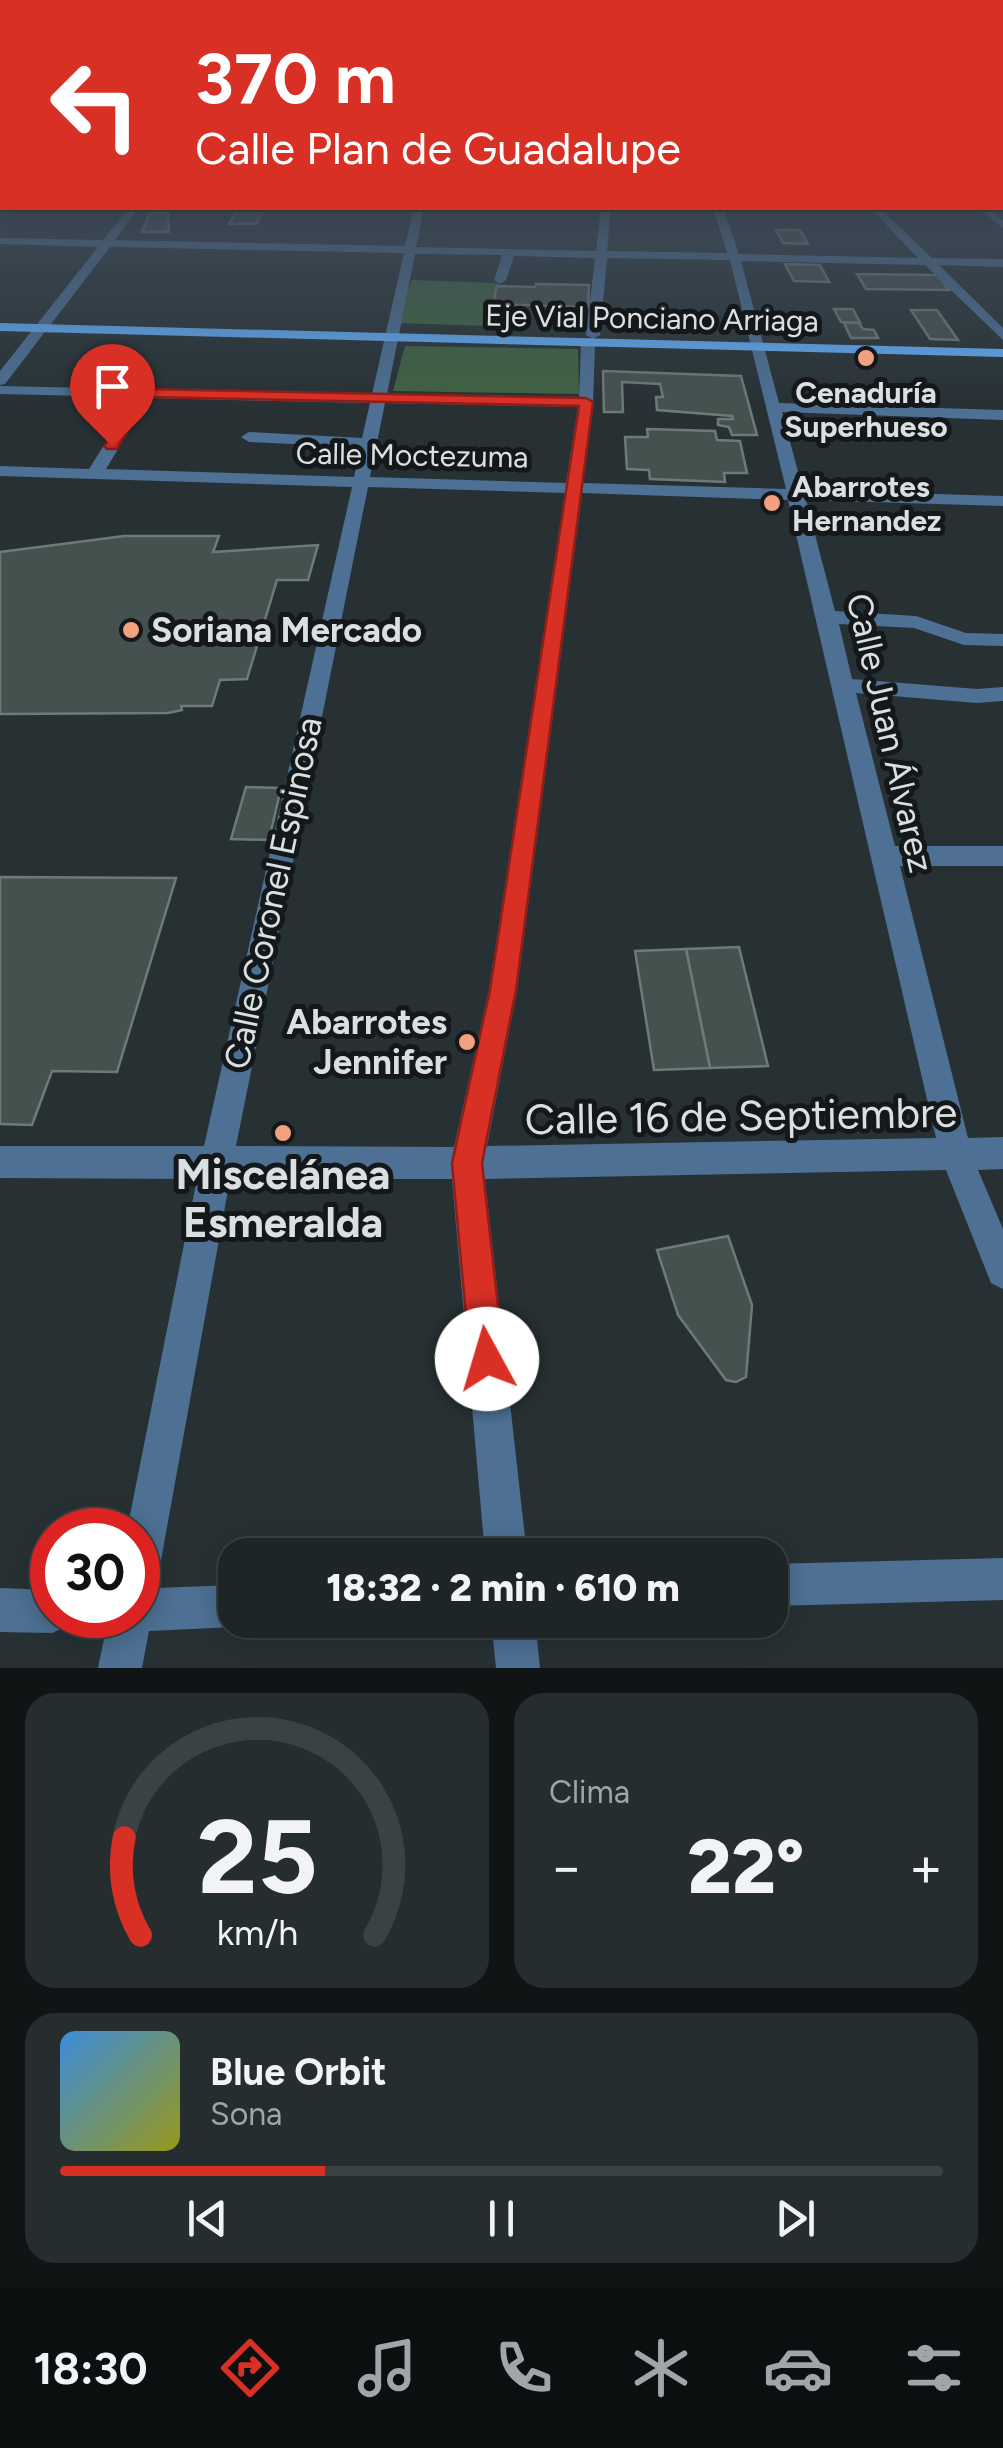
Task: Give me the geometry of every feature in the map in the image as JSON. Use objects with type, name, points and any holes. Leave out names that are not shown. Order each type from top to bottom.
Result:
[{"type":"main road","name":"Eje Vial Ponciano Arriaga","points":[[0,323],[1003,353]]},
{"type":"main road","name":"Eje Vial Ponciano Arriaga","points":[[757,344],[1003,344]]},
{"type":"street","points":[[0,381],[86,255]]},
{"type":"street","points":[[12,341],[36,324],[99,255]]},
{"type":"street","name":"Calle Coronel Espinosa","points":[[152,1508],[218,1162],[391,333],[411,255]]},
{"type":"street","points":[[500,280],[509,255]]},
{"type":"street","points":[[596,255],[1003,263]]},
{"type":"street","points":[[504,1538],[467,1163],[503,990],[575,486],[601,255]]},
{"type":"street","name":"Calle Juan Álvarez","points":[[735,255],[827,617],[956,1155],[1003,1271]]},
{"type":"street","points":[[925,255],[1003,336]]},
{"type":"street","points":[[0,390],[586,402]]},
{"type":"street","points":[[96,473],[144,393]]},
{"type":"street","points":[[772,408],[1003,415]]},
{"type":"street","points":[[250,438],[369,443]]},
{"type":"street","name":"Calle Moctezuma","points":[[0,471],[1003,501]]},
{"type":"street","points":[[827,617],[916,622],[964,639],[1003,640]]},
{"type":"street","points":[[843,686],[1003,694]]},
{"type":"street","points":[[883,856],[1003,856]]},
{"type":"street","name":"Calle 16 de Septiembre","points":[[0,1162],[467,1163],[1003,1153]]},
{"type":"street","points":[[788,1585],[1003,1579]]},
{"type":"street","points":[[160,1609],[218,1607]]},
{"type":"street","points":[[0,1610],[30,1610]]},
{"type":"street","points":[[120,1668],[126,1638]]},
{"type":"street","points":[[515,1638],[518,1668]]},
{"type":"green space","points":[[412,280],[498,283],[489,326],[396,323]]},
{"type":"green space","points":[[405,346],[578,349],[579,394],[393,391]]},
{"type":"building","points":[[785,264],[820,265],[829,282],[794,281]]},
{"type":"building","points":[[857,274],[938,275],[949,290],[866,289]]},
{"type":"building","points":[[589,285],[588,307],[493,304],[497,286]]},
{"type":"building","points":[[834,309],[853,309],[860,323],[841,322]]},
{"type":"building","points":[[911,310],[937,310],[958,340],[930,339]]},
{"type":"building","points":[[844,323],[859,323],[863,329],[874,330],[878,338],[851,338]]},
{"type":"building","points":[[603,371],[741,376],[757,435],[732,435],[729,427],[718,425],[718,419],[733,419],[732,416],[657,410],[656,397],[663,397],[660,384],[622,382],[623,412],[604,412]]},
{"type":"building","points":[[647,429],[715,431],[717,440],[740,441],[747,473],[724,473],[725,482],[650,479],[649,470],[627,469],[625,437],[648,437]]},
{"type":"building","name":"Soriana Mercado","points":[[124,536],[219,536],[213,552],[318,545],[308,580],[277,580],[247,679],[220,680],[212,706],[181,706],[182,710],[168,713],[0,714],[0,552]]},
{"type":"building","points":[[246,787],[281,788],[269,840],[231,839]]},
{"type":"building","points":[[0,877],[176,878],[117,1072],[52,1071],[32,1125],[0,1124]]},
{"type":"building","points":[[739,947],[768,1066],[710,1068],[686,949]]},
{"type":"building","points":[[686,949],[710,1068],[654,1070],[635,951]]},
{"type":"building","points":[[728,1236],[752,1305],[746,1377],[736,1382],[726,1380],[678,1315],[657,1250]]},
{"type":"place","name":"Cenaduría Superhueso","points":[[866,358]]},
{"type":"place","name":"Abarrotes Hernandez","points":[[772,503]]},
{"type":"place","name":"Soriana Mercado","points":[[131,630]]},
{"type":"place","name":"Abarrotes Jennifer","points":[[467,1042]]},
{"type":"place","name":"Miscelánea Esmeralda","points":[[283,1133]]},
{"type":"route","points":[[112,446],[144,393],[586,402],[503,990],[467,1163],[487,1359]]}]
